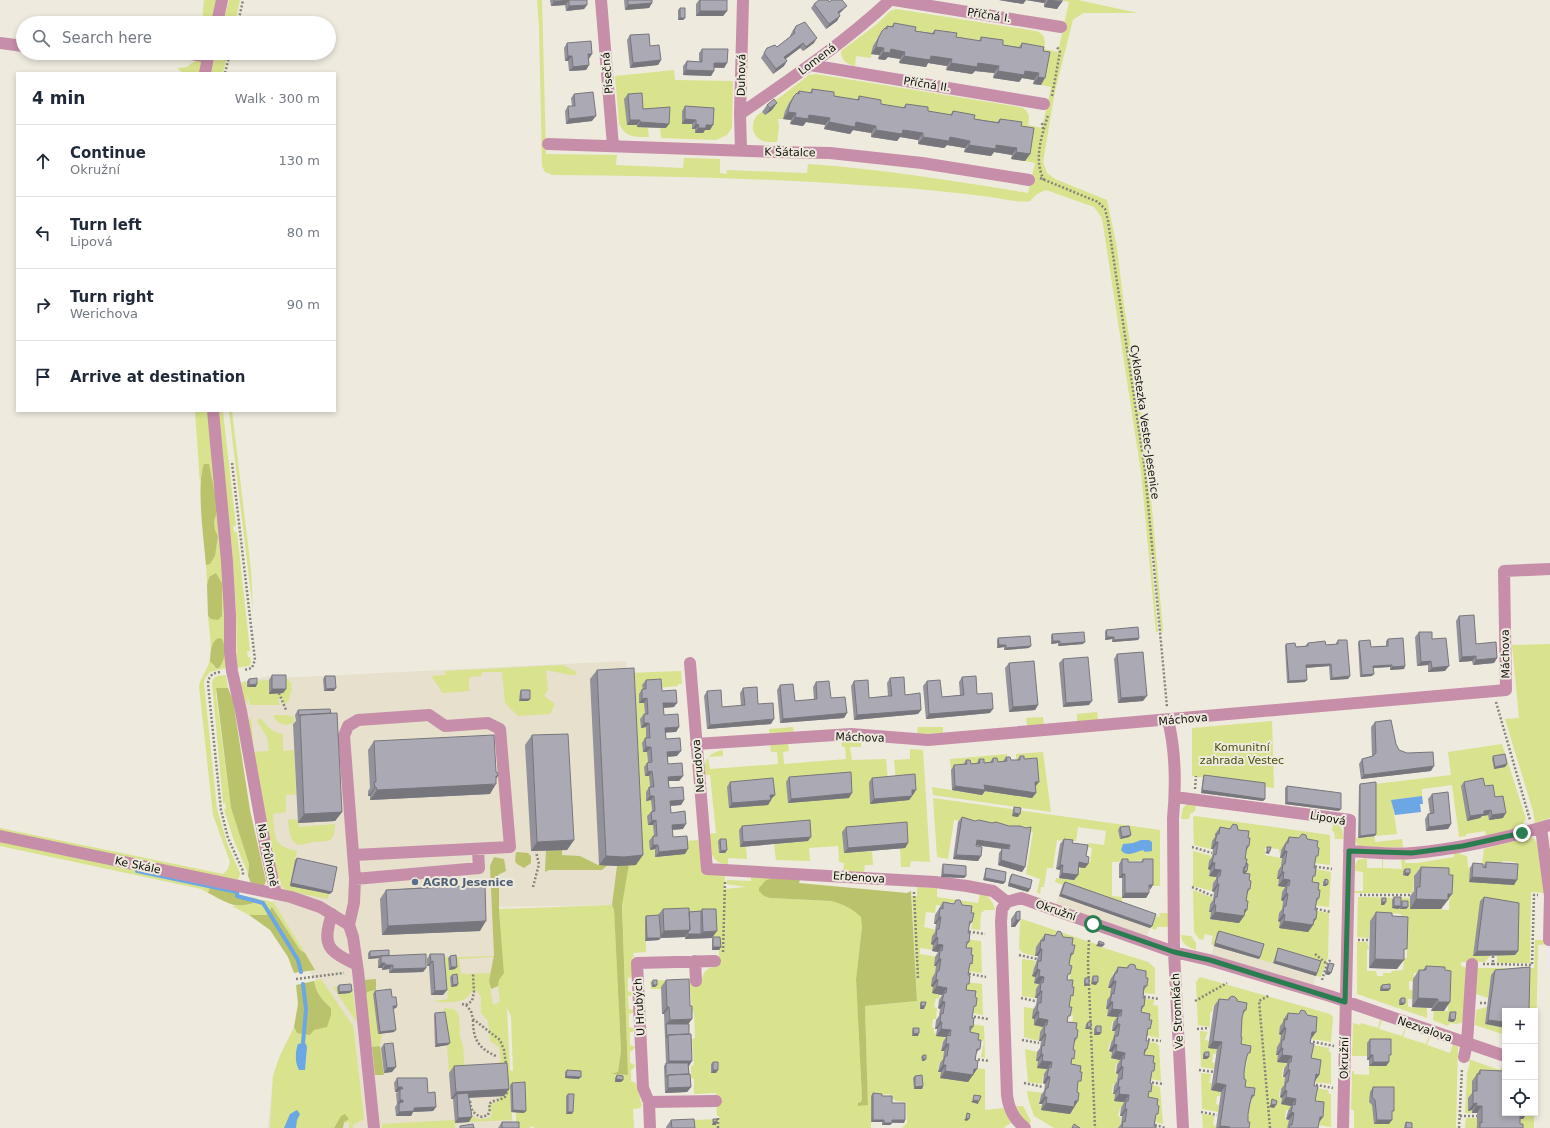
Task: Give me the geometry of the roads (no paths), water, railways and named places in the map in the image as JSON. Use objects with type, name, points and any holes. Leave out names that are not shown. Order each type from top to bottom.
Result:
[{"type":"street","points":[[219,16],[222,0]]},
{"type":"street","name":"Písečná","points":[[601,0],[613,146]]},
{"type":"street","name":"Duhová","points":[[741,150],[740,114],[743,0]]},
{"type":"street","name":"Lomená","points":[[740,114],[810,65],[867,21],[890,0]]},
{"type":"street","name":"Příčná I.","points":[[894,0],[1061,27]]},
{"type":"street","points":[[0,44],[16,45]]},
{"type":"street","points":[[205,72],[208,60]]},
{"type":"street","name":"Příčná II.","points":[[810,65],[1044,104]]},
{"type":"street","name":"K Šátalce","points":[[548,144],[830,153],[877,157],[1034,179]]},
{"type":"street","name":"Na Průhoně","points":[[213,412],[228,561],[230,652],[236,674],[241,712],[266,850],[276,894],[291,897],[320,907],[349,925]]},
{"type":"street","name":"Máchova","points":[[696,744],[851,734],[928,740],[1506,690],[1504,571],[1550,569]]},
{"type":"street","name":"Nerudova","points":[[690,663],[707,869]]},
{"type":"street","points":[[354,855],[478,850],[510,847],[500,729],[488,723],[445,726],[429,715],[358,720],[348,726],[344,736],[355,879],[354,903],[349,925],[354,937],[358,968],[374,1128]]},
{"type":"street","name":"Ve Stromkách","points":[[1168,720],[1173,740],[1175,797],[1173,819],[1174,952],[1182,1128]]},
{"type":"street","name":"Lipová","points":[[1175,797],[1350,820],[1345,1002]]},
{"type":"street","points":[[1349,851],[1412,853],[1463,846],[1541,827],[1550,896],[1549,940]]},
{"type":"street","name":"Ke Skále","points":[[0,836],[276,894]]},
{"type":"street","points":[[355,879],[479,868],[478,850]]},
{"type":"street","name":"Erbenova","points":[[707,869],[914,881],[967,886],[993,891],[1008,902]]},
{"type":"street","name":"Okružní","points":[[1008,902],[1021,898],[1174,952],[1217,962],[1345,1002],[1343,1128]]},
{"type":"street","points":[[1008,902],[1002,909],[1001,922],[1007,1095],[1009,1107],[1016,1121],[1025,1128]]},
{"type":"street","points":[[332,914],[326,933],[329,944],[335,953],[358,968]]},
{"type":"street","name":"U Hrubých","points":[[650,1128],[649,1102],[643,1088],[637,962],[695,961],[717,957]]},
{"type":"street","points":[[695,961],[696,981]]},
{"type":"street","points":[[1464,1057],[1467,1043],[1472,964]]},
{"type":"street","name":"Nezvalova","points":[[1345,1002],[1502,1055]]},
{"type":"street","points":[[649,1102],[716,1101]]},
{"type":"water","points":[[1422,796],[1423,804],[1420,804],[1421,812],[1395,815],[1391,800]]},
{"type":"water","points":[[1141,840],[1149,840],[1152,842],[1152,851],[1145,852],[1143,850],[1126,854],[1121,850],[1123,844]]},
{"type":"water","points":[[298,1044],[306,1044],[307,1047],[305,1070],[299,1070],[296,1061],[296,1050]]},
{"type":"water","points":[[297,1110],[300,1114],[297,1120],[296,1128],[284,1128],[290,1114]]},
{"type":"waterway","points":[[137,871],[237,892],[237,896],[263,903],[298,960],[301,972]]},
{"type":"waterway","points":[[303,984],[306,1009],[303,1043]]},
{"type":"place","name":"AGRO Jesenice","points":[[415,882]]},
{"type":"park label","name":"Komunitní zahrada Vestec","points":[[1242,753]]}]
